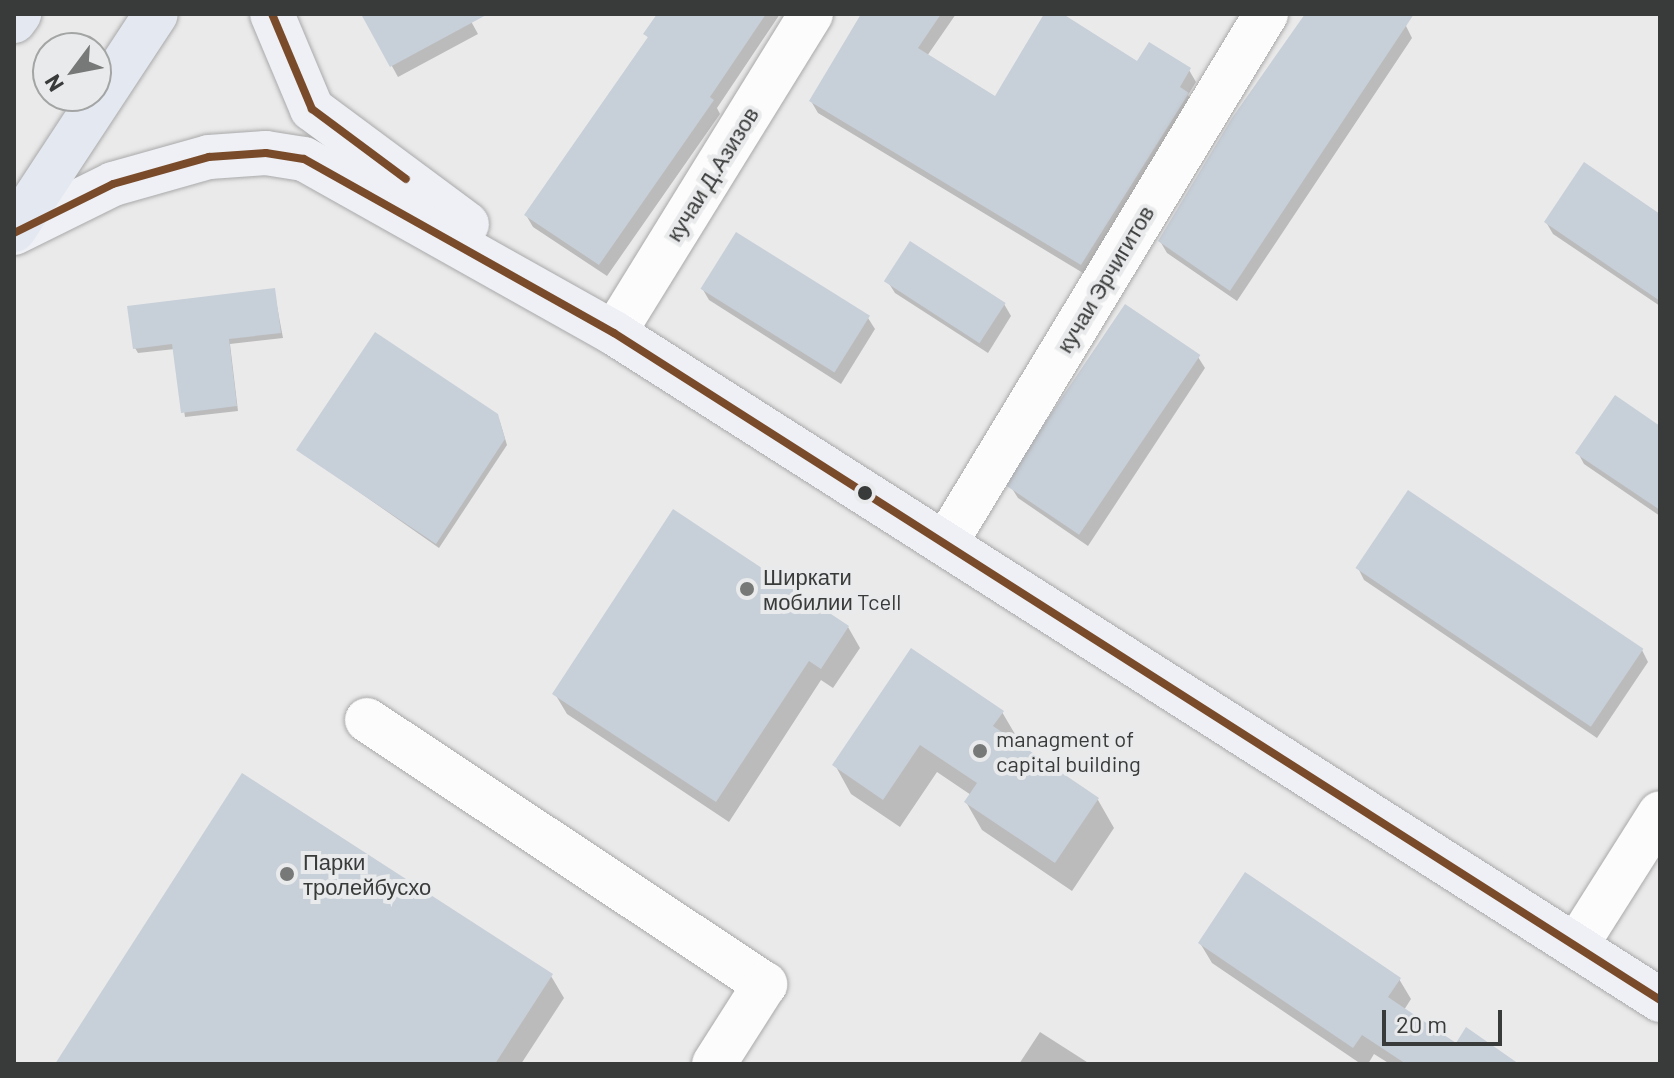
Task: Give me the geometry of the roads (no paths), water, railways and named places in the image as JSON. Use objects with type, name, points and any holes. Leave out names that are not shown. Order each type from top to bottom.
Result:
[{"type":"highway","points":[[14,21],[19,14]]},
{"type":"highway","points":[[14,231],[156,14]]},
{"type":"main road","points":[[272,14],[312,109],[614,333]]},
{"type":"main road","points":[[14,231],[113,184],[209,157],[266,153],[304,159],[614,333],[1660,1000]]},
{"type":"street","name":"кучаи Д.Азизов","points":[[614,333],[811,14]]},
{"type":"street","name":"кучаи Эрчигитов","points":[[945,544],[1266,14]]},
{"type":"street","points":[[367,720],[765,984],[714,1064]]},
{"type":"street","points":[[1576,946],[1660,813]]},
{"type":"place","name":"Ширкати мобилии Tcell","points":[[747,589]]},
{"type":"place","name":"managment of capital building","points":[[980,751]]},
{"type":"place","name":"Парки тролейбусхо","points":[[287,874]]}]
